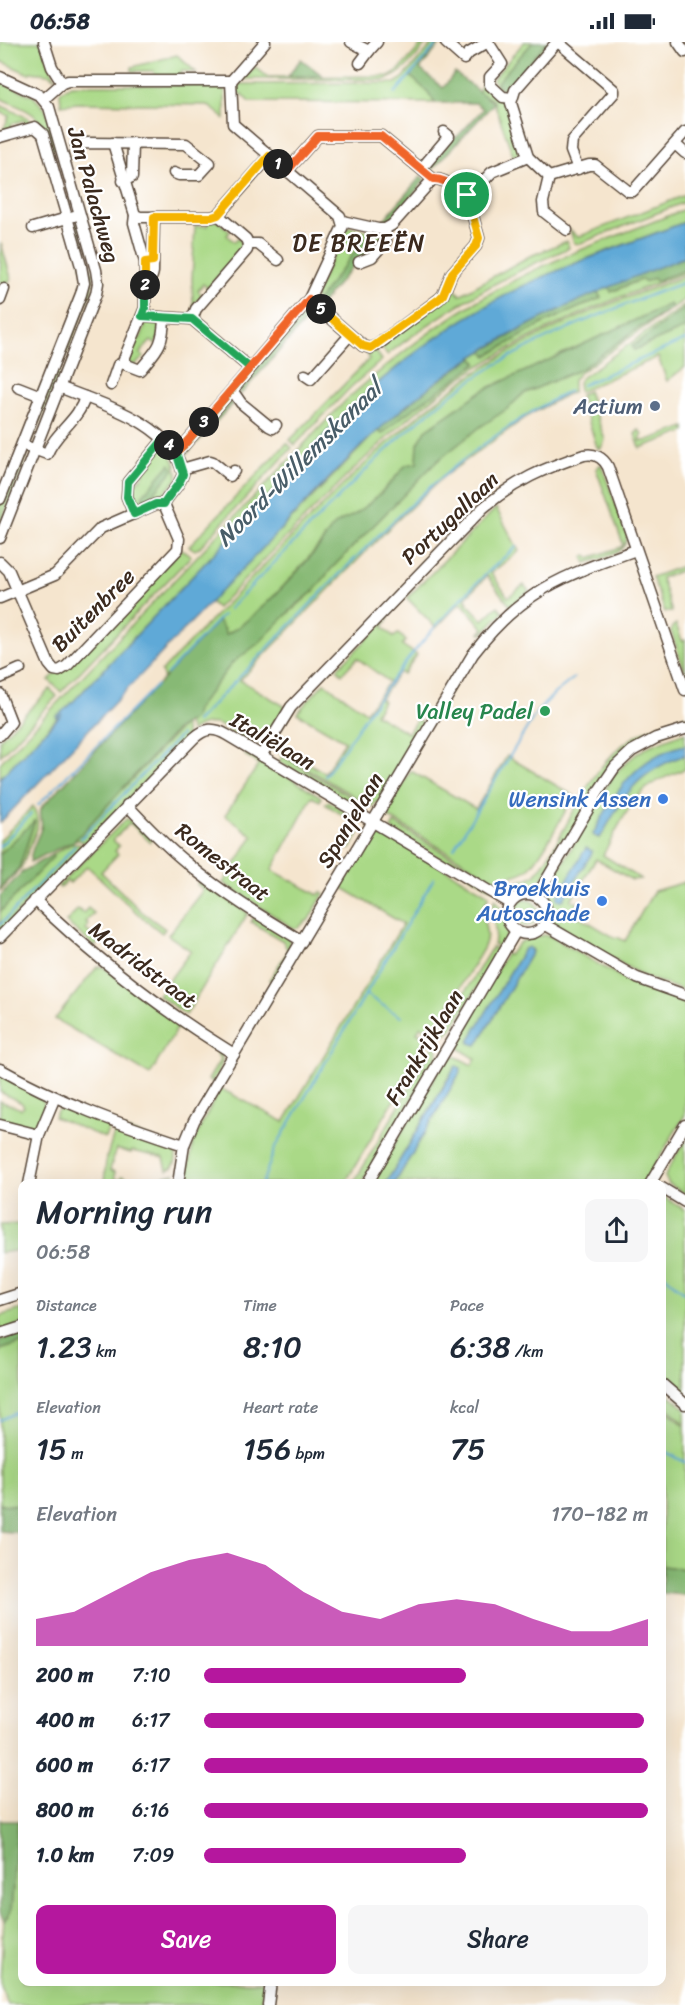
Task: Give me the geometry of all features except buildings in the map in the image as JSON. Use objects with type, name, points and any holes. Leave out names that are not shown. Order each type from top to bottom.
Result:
[{"type":"street","points":[[44,42],[52,68],[62,83]]},
{"type":"street","points":[[176,452],[309,299],[343,226],[340,216],[232,124],[231,81],[265,42]]},
{"type":"street","points":[[351,42],[369,51]]},
{"type":"street","points":[[360,63],[377,42]]},
{"type":"street","points":[[446,43],[464,58],[488,42],[502,64],[490,77],[490,85],[503,97],[512,98]]},
{"type":"street","points":[[549,177],[528,158],[514,116],[512,98],[516,90],[557,42],[614,90],[614,93],[572,141],[571,151],[578,169]]},
{"type":"street","points":[[678,42],[685,52]]},
{"type":"street","points":[[0,77],[44,99],[62,83],[89,80],[231,81]]},
{"type":"street","name":"Jan Palachweg","points":[[0,538],[97,288],[96,270],[49,107],[44,99]]},
{"type":"street","points":[[0,137],[31,128],[41,131],[84,283],[0,499]]},
{"type":"street","points":[[422,168],[449,136],[444,132]]},
{"type":"street","points":[[549,177],[595,165],[628,191],[633,191],[685,132]]},
{"type":"street","points":[[287,171],[318,136],[381,136],[433,179],[441,179],[457,191],[467,195]]},
{"type":"street","points":[[76,145],[87,143],[186,144],[210,163],[199,176],[174,173]]},
{"type":"street","points":[[113,143],[135,215],[134,223],[149,261]]},
{"type":"street","points":[[123,181],[132,177],[133,143]]},
{"type":"street","points":[[675,144],[685,153]]},
{"type":"street","points":[[135,215],[212,217],[218,215],[269,156]]},
{"type":"street","points":[[467,195],[492,172],[528,158]]},
{"type":"street","points":[[549,177],[543,202],[544,212],[567,230]]},
{"type":"street","points":[[342,221],[386,229],[433,179]]},
{"type":"street","points":[[309,299],[363,346],[374,348],[443,295],[452,273],[476,246],[479,238],[467,195]]},
{"type":"street","points":[[33,228],[80,214]]},
{"type":"street","points":[[192,319],[196,309],[247,250],[246,239],[218,215]]},
{"type":"street","points":[[124,363],[145,308],[146,277],[154,217]]},
{"type":"street","points":[[359,262],[372,257],[386,241],[386,229]]},
{"type":"street","points":[[248,244],[258,244],[278,260]]},
{"type":"street","points":[[0,300],[4,289]]},
{"type":"street","points":[[142,316],[192,319],[250,368]]},
{"type":"street","points":[[111,385],[118,365],[124,363],[140,370],[163,341],[164,318]]},
{"type":"street","points":[[305,375],[311,379],[350,335]]},
{"type":"street","points":[[18,387],[41,396]]},
{"type":"street","points":[[0,598],[55,575],[102,528],[156,504],[164,504],[182,478],[182,469],[176,452],[128,414],[59,387]]},
{"type":"street","points":[[232,390],[241,403],[269,426],[273,428],[276,424]]},
{"type":"street","points":[[22,445],[47,454],[53,441],[80,409],[85,397]]},
{"type":"street","points":[[134,514],[127,497],[128,482],[163,440]]},
{"type":"street","name":"Portugallaan","points":[[261,756],[291,707],[483,508],[530,475],[590,454],[601,458],[608,467],[685,690]]},
{"type":"street","points":[[182,469],[210,461],[230,476],[234,471]]},
{"type":"street","name":"Buitenbree","points":[[0,562],[9,571],[49,664],[54,670],[63,669],[178,549],[179,539],[164,504]]},
{"type":"street","name":"Spanjelaan","points":[[179,1179],[184,1144],[194,1121],[473,654],[499,622],[527,598],[577,571],[636,550]]},
{"type":"street","points":[[0,678],[20,669]]},
{"type":"street","points":[[0,694],[11,722],[0,735]]},
{"type":"street","points":[[537,896],[615,767],[632,751],[656,738],[685,729]]},
{"type":"street","name":"Italiëlaan","points":[[0,937],[127,805],[205,730],[219,730],[509,903]]},
{"type":"street","name":"Romestraat","points":[[127,805],[185,862],[209,881],[249,909],[302,941]]},
{"type":"street","points":[[522,894],[537,896],[546,909],[544,924],[528,934],[516,931],[507,918],[509,903],[522,894]]},
{"type":"street","name":"Madridstraat","points":[[34,900],[127,981],[234,1054]]},
{"type":"street","points":[[544,924],[637,978],[685,995]]},
{"type":"street","name":"Frankrijklaan","points":[[369,1179],[516,931]]},
{"type":"street","points":[[0,1069],[55,1097],[105,1118],[184,1144]]},
{"type":"street","points":[[30,1179],[39,1135],[55,1097]]},
{"type":"street","points":[[0,1125],[39,1135]]},
{"type":"street","points":[[654,1179],[685,1125]]},
{"type":"street","points":[[666,1190],[685,1202]]},
{"type":"street","points":[[0,1300],[18,1294]]},
{"type":"street","points":[[0,1334],[18,1328]]},
{"type":"street","points":[[666,1387],[685,1404]]},
{"type":"street","points":[[268,2005],[270,1986]]},
{"type":"green space","points":[[0,42],[41,42],[55,78],[48,74],[30,72],[29,74],[0,61]]},
{"type":"green space","points":[[424,42],[428,42],[409,65],[391,78],[384,80],[242,79],[239,77],[244,71],[249,74],[255,67],[268,77],[389,76],[399,70]]},
{"type":"green space","points":[[434,42],[439,42],[410,76],[428,92],[435,103],[249,102],[242,94],[235,94],[236,84],[395,83],[403,78]]},
{"type":"green space","points":[[439,42],[442,42],[420,69],[443,88],[455,73],[494,103],[431,171],[429,167],[452,139],[458,136],[483,109],[476,103],[435,103],[428,92],[410,76]]},
{"type":"green space","points":[[524,42],[533,42],[498,81],[508,88],[547,42],[552,42],[507,93],[496,87],[493,79]]},
{"type":"green space","points":[[533,42],[547,42],[508,88],[501,89],[498,81]]},
{"type":"green space","points":[[177,55],[196,72],[181,71],[181,77],[155,77],[154,71],[132,71],[132,67]]},
{"type":"green space","points":[[301,59],[323,76],[288,76]]},
{"type":"green space","points":[[0,81],[33,96],[46,110],[57,148],[50,150],[43,128],[34,116],[0,98]]},
{"type":"green space","points":[[483,83],[508,105],[522,152],[517,154],[517,158],[514,158],[493,100],[478,92]]},
{"type":"green space","points":[[71,85],[219,85],[225,91],[225,119],[208,105],[78,103],[61,105],[60,92]]},
{"type":"green space","points":[[0,105],[28,118],[32,124],[26,126],[24,120],[11,124],[12,130],[2,133],[9,116],[0,112]]},
{"type":"green space","points":[[421,176],[425,180],[389,223],[381,223]]},
{"type":"green space","points":[[685,195],[685,202],[579,244],[574,243],[570,230],[578,237]]},
{"type":"green space","points":[[685,209],[685,222],[581,261],[514,292],[450,330],[389,374],[334,425],[308,453],[299,468],[285,479],[0,778],[0,763],[346,400],[382,369],[456,314],[519,278],[566,256]]},
{"type":"green space","points":[[208,220],[218,221],[230,232],[227,235],[234,242],[238,238],[244,246],[208,288],[203,284],[198,291],[202,295],[193,306],[195,226],[207,226]]},
{"type":"green space","points":[[78,222],[93,275],[92,289],[32,441],[28,440],[87,287],[72,224]]},
{"type":"green space","points":[[348,227],[380,233],[382,240],[357,263],[367,236],[317,301],[314,296],[338,245],[343,247],[348,236],[343,234]]},
{"type":"green space","points":[[367,236],[375,237],[374,241],[321,304],[317,301]]},
{"type":"green space","points":[[567,241],[569,248],[521,270],[474,296],[387,355],[381,347],[451,285],[460,295],[528,257]]},
{"type":"green space","points":[[1,243],[11,278],[9,282],[0,283]]},
{"type":"green space","points":[[685,257],[685,270],[655,281],[654,278],[645,282],[642,279],[611,292],[609,286]]},
{"type":"green space","points":[[685,270],[685,273],[551,327],[499,354],[454,382],[417,411],[365,458],[217,608],[210,602],[378,430],[382,434],[403,416],[477,363],[473,357],[483,351],[487,356],[544,323],[601,298],[597,291],[609,286],[611,292],[643,279],[654,278],[656,281]]},
{"type":"green space","points":[[685,276],[685,299],[578,374],[573,380],[573,391],[529,415],[443,477],[390,527],[240,680],[286,707],[268,737],[266,736],[261,743],[251,742],[212,723],[191,731],[187,722],[194,719],[196,710],[232,663],[314,591],[331,569],[436,462],[507,409],[523,394],[581,369],[634,331],[672,308],[670,304],[482,391],[426,430],[418,444],[417,464],[406,465],[371,502],[354,515],[337,523],[288,582],[250,618],[224,636],[218,621],[164,678],[161,672],[368,461],[438,400],[513,349],[585,314]]},
{"type":"green space","points":[[597,291],[601,298],[544,323],[487,356],[483,351],[547,315]]},
{"type":"green space","points":[[670,304],[672,308],[634,331],[581,369],[523,394],[507,409],[436,462],[331,569],[314,591],[295,606],[259,643],[232,663],[196,710],[194,719],[178,728],[74,841],[30,862],[41,828],[41,808],[218,621],[225,635],[237,628],[288,581],[337,523],[354,515],[371,502],[406,465],[417,463],[418,444],[426,430],[482,391]]},
{"type":"green space","points":[[685,305],[685,308],[632,347],[634,350],[685,328],[685,367],[667,381],[658,357],[579,392],[578,382],[581,378]]},
{"type":"green space","points":[[308,306],[315,310],[240,395],[238,389]]},
{"type":"green space","points":[[685,308],[685,328],[634,350],[632,347]]},
{"type":"green space","points":[[145,322],[159,323],[159,337],[155,344],[151,341],[140,353],[144,357],[135,365],[129,363],[129,355],[136,337],[140,339],[145,327],[141,325]]},
{"type":"green space","points":[[375,350],[382,360],[351,387],[295,445],[290,440],[369,359],[367,353]]},
{"type":"green space","points":[[473,357],[477,363],[403,416],[382,434],[378,430],[427,389]]},
{"type":"green space","points":[[588,391],[605,440],[600,450],[580,395]]},
{"type":"green space","points":[[227,401],[233,403],[186,455],[184,451]]},
{"type":"green space","points":[[685,427],[685,432],[640,448],[635,434],[639,430],[642,434],[640,441],[645,441]]},
{"type":"green space","points":[[287,443],[292,448],[199,548],[195,550],[189,546]]},
{"type":"green space","points":[[163,447],[174,461],[177,479],[158,499],[134,506],[128,486],[132,480],[136,483],[144,474],[140,470]]},
{"type":"green space","points":[[23,452],[28,453],[0,524],[0,502]]},
{"type":"green space","points":[[170,464],[174,469],[148,500],[145,500],[142,496]]},
{"type":"green space","points":[[601,464],[627,536],[623,548],[618,552],[586,563],[583,557],[587,555],[589,558],[621,547],[623,544],[596,469]]},
{"type":"green space","points":[[496,508],[519,551],[491,573],[508,597],[524,585],[529,591],[510,606],[487,576],[465,598],[483,620],[498,606],[503,612],[482,634],[480,633],[484,629],[461,602],[436,628],[407,598]]},
{"type":"green space","points":[[182,549],[191,556],[61,692],[49,680]]},
{"type":"green space","points":[[685,565],[685,569],[661,578],[672,612],[665,612],[652,577]]},
{"type":"green space","points":[[389,617],[383,627],[394,637],[398,634],[406,640],[402,645],[417,655],[403,674],[399,672],[380,699],[383,701],[375,714],[408,733],[417,719],[425,724],[378,803],[376,802],[372,807],[274,749],[280,739],[284,741],[281,747],[325,773],[345,741],[297,713],[324,683],[366,712],[389,682],[357,658],[342,674],[337,669]]},
{"type":"green space","points":[[676,624],[682,641],[685,640],[685,673],[671,631]]},
{"type":"green space","points":[[50,689],[57,696],[0,756],[0,739]]},
{"type":"green space","points":[[685,716],[684,724],[628,750],[536,887],[509,895],[499,893],[507,886],[536,874],[590,782],[617,750],[646,730]]},
{"type":"green space","points":[[184,724],[187,739],[85,843],[79,840],[74,841]]},
{"type":"green space","points":[[685,732],[685,745],[653,758],[629,778],[610,804],[593,834],[600,838],[625,797],[643,777],[654,769],[685,755],[685,769],[663,778],[636,798],[603,855],[641,879],[632,880],[596,859],[571,900],[578,903],[573,913],[615,938],[625,941],[654,891],[685,882],[685,991],[645,977],[556,926],[551,917],[546,892],[615,773],[649,746]]},
{"type":"green space","points":[[247,751],[321,798],[320,801],[312,797],[272,870],[318,895],[321,892],[324,894],[308,921],[298,928],[293,928],[223,883],[253,836],[225,815],[259,764],[245,755]]},
{"type":"green space","points":[[282,756],[361,803],[357,809],[279,762]]},
{"type":"green space","points":[[507,756],[574,796],[539,856],[525,871],[498,882],[385,815],[411,771],[476,809]]},
{"type":"green space","points":[[329,801],[359,821],[360,832],[350,849],[346,849],[357,831],[354,822],[325,804]]},
{"type":"green space","points":[[33,806],[38,818],[37,829],[21,868],[0,891],[0,888],[19,868],[35,821],[0,854],[0,840]]},
{"type":"green space","points":[[126,819],[138,823],[153,839],[150,842],[130,823],[113,840],[119,846],[115,851],[118,854],[101,872],[141,911],[165,929],[162,933],[87,866],[70,883],[67,881],[60,888],[58,886]]},
{"type":"green space","points":[[35,820],[19,868],[0,888],[0,854]]},
{"type":"green space","points":[[394,823],[496,884],[492,889],[391,829]]},
{"type":"green space","points":[[377,834],[386,837],[388,835],[489,895],[483,915],[487,937],[483,949],[433,1033],[421,1026],[417,1032],[430,1039],[347,1179],[186,1179],[194,1140],[220,1088],[284,1122],[403,924],[341,887],[372,836]]},
{"type":"green space","points":[[72,843],[82,845],[0,932],[0,912],[53,857],[53,854]]},
{"type":"green space","points":[[53,854],[53,857],[0,912],[0,896],[22,872]]},
{"type":"green space","points":[[200,880],[248,913],[186,1015],[158,995],[191,951],[168,935],[203,890],[197,884]]},
{"type":"green space","points":[[495,899],[502,911],[507,931],[501,948],[493,944],[496,933],[492,912]]},
{"type":"green space","points":[[526,900],[535,904],[539,913],[535,922],[526,926],[517,922],[513,913],[517,904]]},
{"type":"green space","points":[[88,908],[94,913],[86,922],[89,925],[85,929],[99,941],[95,947],[66,922],[78,909],[83,913]]},
{"type":"green space","points":[[254,917],[289,939],[290,952],[272,982],[269,980],[288,951],[283,941],[251,922]]},
{"type":"green space","points":[[543,935],[550,936],[636,986],[685,1003],[685,1115],[646,1179],[397,1179],[461,1071],[454,1068],[388,1179],[374,1179],[446,1058],[455,1056],[472,1065],[476,1059],[460,1049],[457,1040],[506,954],[509,955],[520,942]],"holes":[[[524,949],[532,949],[477,1044],[469,1041]]]},
{"type":"green space","points":[[492,947],[499,950],[452,1029],[439,1035]]},
{"type":"green space","points":[[97,967],[103,967],[217,1048],[222,1061],[212,1082],[208,1080],[220,1060],[215,1049],[177,1028],[150,1075],[55,1019]]},
{"type":"green space","points":[[435,1044],[438,1050],[437,1057],[363,1179],[356,1179]]},
{"type":"green space","points":[[0,1073],[42,1096],[44,1110],[39,1121],[34,1125],[24,1127],[0,1121],[0,1101],[21,1109],[24,1107],[22,1103],[0,1092]]},
{"type":"green space","points":[[72,1109],[110,1125],[105,1138],[54,1117],[58,1110],[71,1111]]},
{"type":"green space","points":[[116,1127],[170,1144],[176,1151],[175,1163],[167,1170],[164,1158],[116,1149],[110,1170],[115,1172],[115,1179],[104,1179],[106,1160]]},
{"type":"green space","points":[[685,1140],[685,1194],[669,1184],[665,1177]]},
{"type":"green space","points":[[174,1174],[173,1179],[132,1179],[162,1177]]},
{"type":"green space","points":[[666,1198],[685,1210],[685,1395],[666,1378]]},
{"type":"green space","points":[[18,1224],[18,1250],[0,1253],[0,1225]]},
{"type":"green space","points":[[18,1310],[18,1325],[0,1332],[0,1316]]},
{"type":"green space","points":[[18,1334],[18,1344],[0,1350],[0,1340]]},
{"type":"green space","points":[[18,1344],[18,1506],[0,1504],[0,1350]]},
{"type":"green space","points":[[666,1392],[685,1409],[685,1424],[666,1407]]},
{"type":"green space","points":[[666,1409],[685,1426],[685,1569],[666,1567]]},
{"type":"green space","points":[[0,1504],[18,1506],[18,1533],[0,1531]]},
{"type":"green space","points":[[666,1567],[685,1569],[685,1595],[666,1593]]},
{"type":"green space","points":[[0,1819],[1,1821],[18,1821],[11,1911],[4,1921],[0,1913]]},
{"type":"green space","points":[[18,1821],[18,1986],[263,1986],[261,2005],[8,2005],[0,1982],[4,1921],[11,1911]]},
{"type":"water","points":[[685,222],[685,257],[595,293],[508,336],[453,370],[401,410],[329,479],[0,823],[0,778],[62,714],[57,718],[56,716],[69,706],[285,479],[299,468],[308,453],[331,428],[381,381],[407,359],[463,320],[523,286],[583,260]]},
{"type":"water","points":[[685,745],[685,755],[654,769],[643,778],[625,797],[600,838],[594,836],[610,804],[628,778],[652,758]]},
{"type":"water","points":[[586,848],[592,853],[563,900],[558,900],[557,897]]},
{"type":"water","points":[[529,947],[532,952],[477,1045],[470,1043],[470,1039],[524,949]]},
{"type":"water","points":[[456,1066],[461,1068],[397,1179],[388,1179]]},
{"type":"waterway","points":[[395,93],[439,42]]},
{"type":"waterway","points":[[229,609],[369,467],[449,396],[494,366],[540,341],[685,282]]},
{"type":"waterway","points":[[582,385],[685,340]]},
{"type":"waterway","points":[[196,722],[380,533],[437,481],[499,433],[569,391]]},
{"type":"waterway","points":[[325,776],[380,696],[427,636],[478,581],[516,547]]},
{"type":"waterway","points":[[167,674],[223,615]]},
{"type":"waterway","points":[[454,848],[536,713],[555,693],[574,678]]},
{"type":"waterway","points":[[38,805],[157,685]]},
{"type":"waterway","points":[[81,838],[181,735]]},
{"type":"waterway","points":[[0,846],[31,814]]},
{"type":"waterway","points":[[0,925],[75,846]]},
{"type":"waterway","points":[[264,1179],[275,1148],[434,878]]},
{"type":"waterway","points":[[365,994],[401,1017]]},
{"type":"waterway","points":[[666,1276],[685,1293]]},
{"type":"waterway","points":[[0,1420],[18,1412]]},
{"type":"waterway","points":[[666,1452],[685,1462]]},
{"type":"place","name":"Actium","points":[[655,406]]},
{"type":"place","name":"Valley Padel","points":[[545,711]]},
{"type":"place","name":"Wensink Assen","points":[[663,799]]},
{"type":"place","name":"Broekhuis Autoschade","points":[[602,901]]},
{"type":"district","name":"DE BREEËN","points":[[359,243]]},
{"type":"route","points":[[467,195],[457,191],[441,179],[433,179],[381,136],[318,136],[287,171],[269,156],[218,215],[212,217],[154,217],[153,261],[145,262],[145,308],[142,316],[192,319],[199,323],[250,368],[184,445],[176,452],[183,474],[164,504],[156,504],[134,514],[126,492],[130,478],[163,440],[176,452],[184,445],[309,299],[367,348],[376,346],[439,299],[452,273],[476,246],[479,238],[467,195]]},
{"type":"water label","name":"Noord-Willemskanaal","points":[[299,463]]}]
